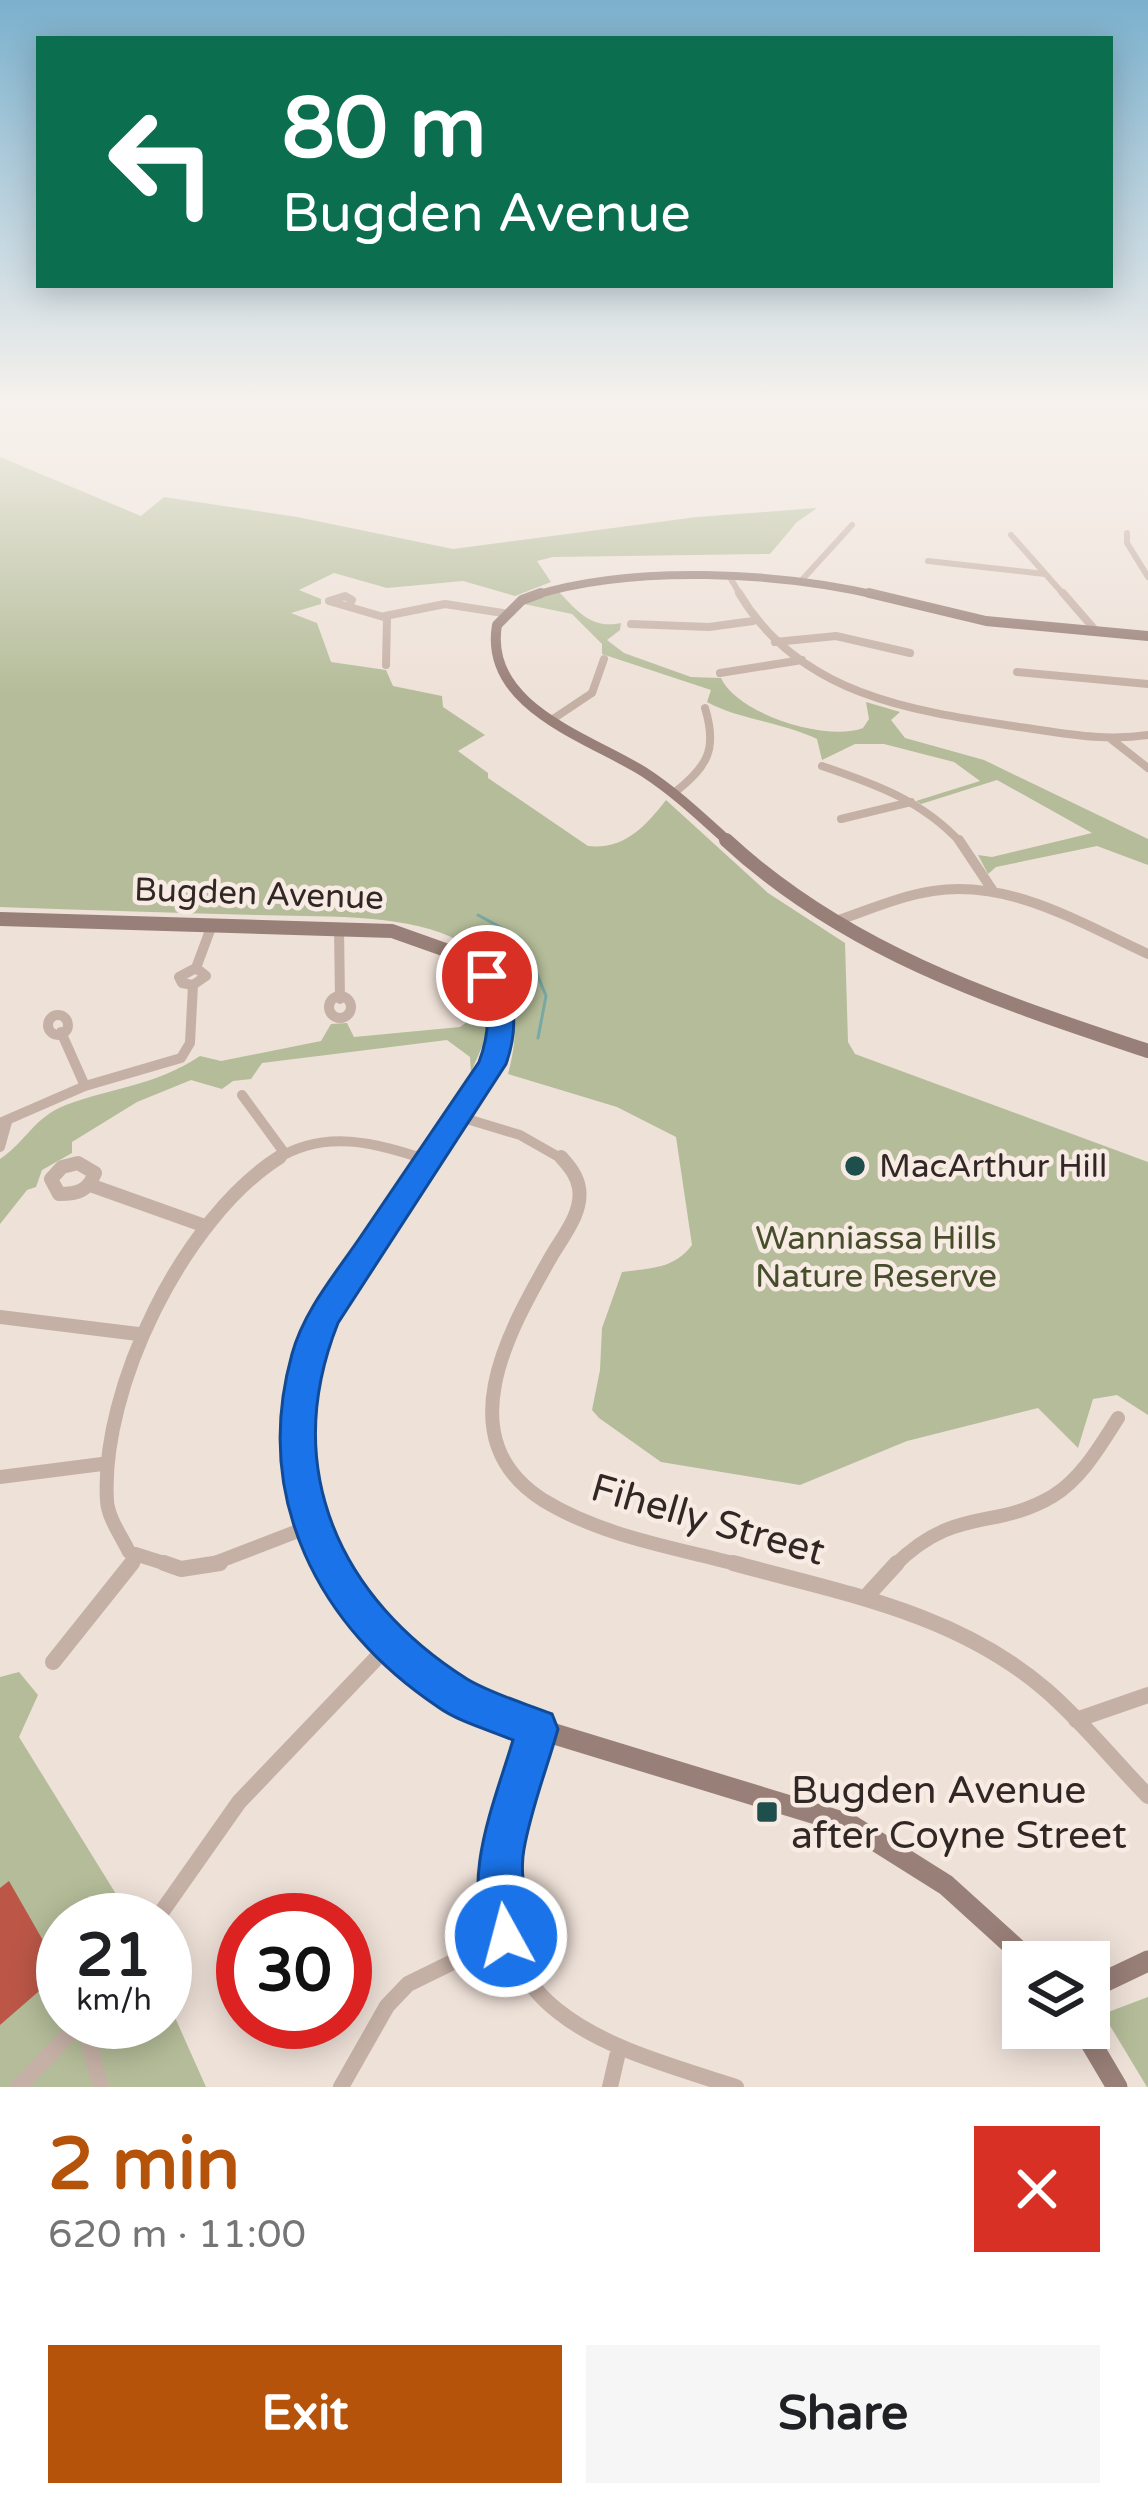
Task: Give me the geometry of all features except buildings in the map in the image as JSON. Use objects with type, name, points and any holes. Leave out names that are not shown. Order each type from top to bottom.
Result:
[{"type":"street","points":[[801,581],[852,525]]},
{"type":"street","points":[[1127,533],[1126,543],[1148,577]]},
{"type":"street","points":[[1011,535],[1096,631]]},
{"type":"street","points":[[928,561],[1045,574]]},
{"type":"street","points":[[731,579],[753,621],[775,642],[852,693],[892,708],[1111,739],[1148,735]]},
{"type":"street","points":[[1148,635],[972,618],[801,581],[731,579],[571,584],[526,596],[503,613],[496,632],[501,667],[524,699],[674,793],[758,870],[832,922],[956,984],[1148,1052]]},
{"type":"street","points":[[350,604],[385,616],[445,604],[503,613]]},
{"type":"street","points":[[385,616],[386,664]]},
{"type":"street","points":[[631,624],[709,627],[753,621]]},
{"type":"street","points":[[775,642],[836,636],[910,653]]},
{"type":"street","points":[[553,719],[592,693],[604,659]]},
{"type":"street","points":[[720,673],[802,660]]},
{"type":"street","points":[[1017,672],[1148,684]]},
{"type":"street","points":[[674,793],[705,767],[714,751],[705,708]]},
{"type":"street","points":[[1111,739],[1148,768]]},
{"type":"street","points":[[822,766],[878,785],[958,834],[992,891]]},
{"type":"street","points":[[841,819],[911,802]]},
{"type":"street","points":[[832,922],[934,890],[992,891],[1034,903],[1148,954]]},
{"type":"street","name":"Bugden Avenue","points":[[0,919],[392,931],[437,942],[465,956],[505,1000],[508,1029],[495,1065],[327,1318],[303,1388],[298,1464],[311,1526],[340,1588],[389,1646],[456,1696],[537,1729],[848,1824],[899,1850],[948,1884],[1009,1941]]},
{"type":"street","points":[[0,1147],[4,1123],[85,1086],[181,1058],[190,1043],[193,985],[206,976],[196,968],[212,925]]},
{"type":"street","points":[[339,928],[340,999]]},
{"type":"street","points":[[62,1032],[85,1086]]},
{"type":"street","points":[[242,1095],[283,1151]]},
{"type":"street","name":"Fihelly Street","points":[[460,1117],[541,1143],[569,1165],[580,1185],[577,1212],[492,1377],[491,1433],[523,1485],[547,1504],[596,1527],[931,1618],[987,1646],[1045,1689],[1148,1796]]},
{"type":"street","points":[[311,1526],[203,1568],[180,1570],[136,1558],[119,1546],[101,1513],[110,1412],[137,1334],[170,1274],[244,1178],[301,1144],[352,1140],[431,1161]]},
{"type":"street","points":[[90,1185],[206,1226]]},
{"type":"street","points":[[0,1317],[137,1334]]},
{"type":"street","points":[[865,1598],[906,1555],[948,1526],[1033,1505],[1069,1486],[1086,1469],[1118,1418]]},
{"type":"street","points":[[0,1477],[102,1464]]},
{"type":"street","points":[[53,1662],[136,1558]]},
{"type":"street","points":[[175,1893],[239,1802],[389,1646]]},
{"type":"street","points":[[1076,1720],[1148,1695]]},
{"type":"street","points":[[537,1729],[502,1849],[498,1882],[506,1936],[527,1981],[576,2029],[736,2087]]},
{"type":"street","points":[[341,2087],[387,2006],[408,1984],[506,1936]]},
{"type":"street","points":[[1110,1979],[1148,1961]]},
{"type":"street","points":[[610,2087],[619,2048]]},
{"type":"street","points":[[18,2087],[55,2049]]},
{"type":"street","points":[[90,2049],[101,2087]]},
{"type":"street","points":[[1094,2049],[1117,2087]]},
{"type":"green space","name":"Wanniassa Hills Nature Reserve","points":[[0,500],[104,500],[141,516],[160,500],[187,500],[453,549],[697,517],[817,508],[797,522],[770,554],[553,557],[537,561],[551,582],[515,596],[463,581],[387,588],[334,573],[299,590],[321,599],[321,604],[291,613],[317,623],[331,662],[386,670],[393,686],[442,696],[443,707],[485,735],[458,751],[488,773],[488,778],[588,846],[612,844],[633,835],[666,800],[768,893],[845,943],[848,1042],[855,1054],[1148,1162],[1148,1415],[1117,1395],[1093,1399],[1078,1448],[1038,1408],[907,1441],[800,1485],[661,1462],[592,1410],[602,1328],[622,1272],[670,1263],[692,1245],[676,1137],[617,1107],[508,1074],[514,1011],[509,993],[488,962],[451,937],[382,920],[0,907]]},
{"type":"green space","points":[[555,588],[592,621],[621,623],[620,630],[607,640],[624,653],[691,677],[721,678],[745,703],[784,722],[847,731],[863,728],[869,719],[866,702],[900,712],[891,720],[905,738],[984,760],[1148,839],[1148,865],[1097,846],[996,867],[988,874],[978,855],[992,857],[1092,833],[997,780],[921,804],[916,801],[980,781],[954,762],[884,744],[855,744],[822,760],[817,739],[719,708],[707,702],[711,690],[602,654],[602,644],[572,614],[519,603]]},
{"type":"green space","points":[[479,992],[488,1033],[471,1072],[470,1057],[447,1040],[262,1063],[251,1079],[233,1081],[222,1089],[191,1080],[137,1102],[72,1142],[72,1153],[42,1170],[36,1187],[27,1190],[0,1224],[0,1159],[55,1110],[150,1080],[200,1056],[221,1061],[321,1041],[331,1024],[347,1023],[354,1037],[460,1027],[474,1017]]},
{"type":"green space","points":[[19,1672],[38,1695],[19,1737],[115,1893],[36,1893],[36,2049],[189,2049],[206,2087],[0,2087],[0,1677]]},
{"type":"green space","points":[[1148,1997],[1148,2087],[1110,2026],[1110,2011]]},
{"type":"waterway","points":[[478,915],[520,938]]},
{"type":"waterway","points":[[527,949],[546,996],[538,1038]]},
{"type":"place","name":"MacArthur Hill","points":[[855,1166]]},
{"type":"place","name":"Bugden Avenue after Coyne Street","points":[[767,1812]]},
{"type":"route","points":[[487,976],[496,990],[502,1022],[502,1039],[492,1064],[323,1318],[309,1354],[297,1444],[311,1526],[323,1557],[354,1608],[389,1646],[456,1696],[537,1729],[502,1849],[498,1882],[506,1936]]}]
